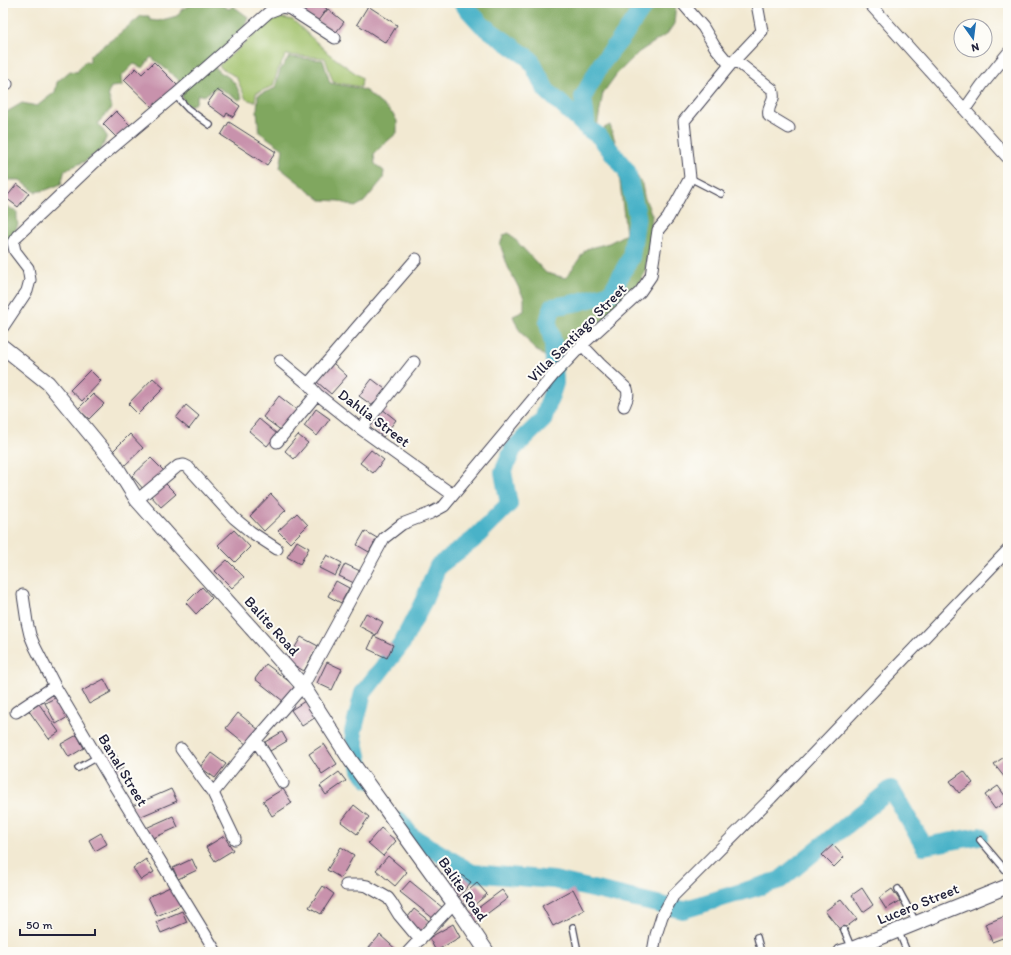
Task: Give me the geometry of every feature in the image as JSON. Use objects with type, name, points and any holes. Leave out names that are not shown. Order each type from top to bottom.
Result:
[{"type":"street","points":[[690,178],[684,120],[762,31],[759,3]]},
{"type":"street","points":[[870,3],[1008,158]]},
{"type":"street","points":[[684,5],[703,26],[715,47],[733,63],[772,89],[774,95],[773,100],[768,106],[769,116],[789,128]]},
{"type":"street","points":[[3,327],[27,291],[30,280],[28,268],[15,251],[13,242],[17,236],[94,163],[175,95],[269,12],[282,7],[290,9],[335,38]]},
{"type":"street","points":[[965,110],[982,85],[1008,53]]},
{"type":"street","name":"Villa Santiago Street","points":[[213,793],[256,740],[303,686],[384,538],[402,524],[431,513],[444,506],[554,374],[582,345],[640,292],[651,276],[658,230],[668,218],[690,178]]},
{"type":"street","points":[[308,384],[416,259]]},
{"type":"street","points":[[582,345],[627,389],[629,395],[624,406]]},
{"type":"street","name":"Balite Road","points":[[3,347],[48,383],[114,463],[137,500],[303,686],[348,756],[487,952]]},
{"type":"street","name":"Dahlia Street","points":[[280,361],[308,384],[317,394],[362,429],[453,495]]},
{"type":"street","points":[[362,429],[414,362]]},
{"type":"street","points":[[277,442],[317,394]]},
{"type":"street","points":[[137,500],[178,466],[184,464],[234,518],[251,532],[277,549]]},
{"type":"street","points":[[653,952],[656,935],[662,916],[673,896],[771,798],[1008,550]]},
{"type":"street","name":"Banal Street","points":[[23,595],[30,635],[55,686],[216,952]]},
{"type":"street","points":[[16,712],[55,686]]},
{"type":"street","points":[[256,740],[283,783]]},
{"type":"street","points":[[181,749],[213,793],[235,839]]},
{"type":"street","points":[[346,884],[367,886],[388,898],[399,915],[420,940]]},
{"type":"street","name":"Lucero Street","points":[[846,950],[1008,886]]},
{"type":"street","points":[[408,952],[453,904]]},
{"type":"lane","points":[[175,95],[188,109],[210,125]]},
{"type":"lane","points":[[690,178],[721,194]]},
{"type":"lane","points":[[78,768],[98,757]]},
{"type":"lane","points":[[980,840],[1008,873]]},
{"type":"lane","points":[[898,889],[917,923]]},
{"type":"lane","points":[[573,927],[578,952]]},
{"type":"lane","points":[[844,930],[846,950]]},
{"type":"lane","points":[[898,930],[907,952]]},
{"type":"lane","points":[[756,938],[761,952]]},
{"type":"green space","points":[[195,3],[218,3],[229,9],[233,6],[248,17],[245,27],[210,61],[219,72],[227,76],[235,83],[242,98],[239,100],[217,87],[204,96],[198,94],[196,103],[189,106],[183,101],[179,80],[151,57],[143,68],[134,64],[121,77],[122,86],[111,87],[108,94],[112,108],[98,123],[107,136],[101,150],[86,161],[65,170],[61,184],[46,190],[35,192],[20,180],[8,180],[3,177],[3,114],[22,103],[37,106],[55,92],[57,82],[70,71],[77,72],[84,62],[90,62],[90,55],[141,16],[149,16],[150,20],[158,21],[177,16],[182,9]]},
{"type":"green space","points":[[456,3],[676,3],[674,24],[667,34],[639,52],[616,75],[603,93],[597,127],[591,137],[544,97],[526,65]]},
{"type":"green space","points":[[283,18],[293,20],[329,54],[362,78],[361,87],[333,82],[325,58],[286,55],[278,70],[273,86],[256,93],[255,102],[246,99],[236,77],[221,68],[219,65],[272,20]]},
{"type":"green space","points":[[289,57],[323,60],[330,83],[366,91],[393,114],[397,121],[397,133],[374,154],[375,164],[384,171],[383,179],[364,202],[355,207],[339,201],[321,200],[280,168],[283,149],[259,132],[257,111],[258,95],[275,88],[280,70]]},
{"type":"green space","points":[[610,125],[616,144],[642,184],[644,196],[652,215],[651,234],[645,273],[635,289],[575,347],[552,361],[534,349],[518,328],[513,316],[524,311],[524,298],[508,267],[500,244],[504,235],[509,233],[546,273],[566,278],[586,249],[609,243],[626,234],[619,174],[599,149],[601,146],[598,142],[604,128]]},
{"type":"green space","points":[[3,204],[17,212],[18,225],[10,242],[3,242]]},
{"type":"building","points":[[304,3],[319,3],[327,9],[317,22],[299,10]]},
{"type":"building","points":[[368,6],[397,25],[386,43],[357,24]]},
{"type":"building","points":[[328,9],[344,22],[334,35],[318,22]]},
{"type":"building","points":[[154,62],[178,86],[160,103],[158,101],[152,107],[124,80],[136,68],[142,74]]},
{"type":"building","points":[[217,90],[240,106],[233,117],[227,113],[225,117],[207,104]]},
{"type":"building","points":[[116,111],[130,125],[117,138],[103,124]]},
{"type":"building","points":[[229,122],[276,152],[267,165],[221,135]]},
{"type":"building","points":[[17,184],[29,193],[18,207],[6,198]]},
{"type":"building","points":[[333,363],[347,376],[331,394],[317,382]]},
{"type":"building","points":[[90,370],[101,381],[82,401],[70,390]]},
{"type":"building","points":[[153,378],[164,388],[138,414],[128,404]]},
{"type":"building","points":[[372,379],[385,389],[373,406],[359,396]]},
{"type":"building","points":[[93,394],[104,404],[89,419],[78,409]]},
{"type":"building","points":[[279,396],[298,411],[282,431],[263,417]]},
{"type":"building","points":[[186,405],[199,416],[189,429],[176,418]]},
{"type":"building","points":[[316,409],[330,419],[317,436],[304,426]]},
{"type":"building","points":[[382,409],[396,420],[383,437],[369,427]]},
{"type":"building","points":[[259,419],[277,434],[267,446],[249,431]]},
{"type":"building","points":[[130,434],[143,448],[124,466],[111,453]]},
{"type":"building","points":[[298,435],[308,443],[294,459],[285,451]]},
{"type":"building","points":[[371,450],[384,460],[373,473],[360,463]]},
{"type":"building","points":[[151,458],[164,471],[144,490],[132,476]]},
{"type":"building","points":[[164,482],[176,494],[161,507],[150,495]]},
{"type":"building","points":[[271,494],[286,510],[264,531],[250,516]]},
{"type":"building","points":[[297,513],[308,525],[290,543],[278,531]]},
{"type":"building","points":[[234,530],[250,547],[235,562],[218,545]]},
{"type":"building","points":[[365,531],[377,538],[369,552],[357,545]]},
{"type":"building","points":[[297,541],[309,548],[300,564],[287,557]]},
{"type":"building","points":[[327,555],[342,563],[335,576],[319,568]]},
{"type":"building","points":[[227,560],[244,577],[232,588],[215,571]]},
{"type":"building","points":[[345,564],[360,571],[354,583],[339,576]]},
{"type":"building","points":[[336,581],[349,588],[341,603],[328,596]]},
{"type":"building","points":[[202,587],[212,598],[196,614],[186,603]]},
{"type":"building","points":[[366,613],[383,622],[376,635],[359,626]]},
{"type":"building","points":[[374,636],[393,645],[387,658],[368,649]]},
{"type":"building","points":[[301,637],[318,646],[304,671],[287,661]]},
{"type":"building","points":[[327,662],[342,669],[332,690],[317,683]]},
{"type":"building","points":[[266,664],[295,686],[283,701],[255,679]]},
{"type":"building","points":[[104,679],[111,692],[89,704],[82,691]]},
{"type":"building","points":[[57,697],[68,717],[56,724],[45,703]]},
{"type":"building","points":[[305,701],[316,717],[302,726],[291,710]]},
{"type":"building","points":[[39,704],[59,732],[49,739],[29,711]]},
{"type":"building","points":[[238,713],[259,730],[247,745],[226,728]]},
{"type":"building","points":[[282,732],[287,741],[270,751],[265,742]]},
{"type":"building","points":[[77,735],[84,748],[69,757],[61,744]]},
{"type":"building","points":[[324,744],[337,764],[322,774],[309,754]]},
{"type":"building","points":[[114,751],[123,768],[113,773],[104,757]]},
{"type":"building","points":[[211,753],[226,764],[215,778],[200,767]]},
{"type":"building","points":[[1004,757],[1008,762],[1008,776],[1005,778],[994,764]]},
{"type":"building","points":[[964,771],[973,783],[959,793],[950,781]]},
{"type":"building","points":[[339,772],[346,781],[326,795],[320,786]]},
{"type":"building","points":[[998,786],[1008,800],[995,809],[985,795]]},
{"type":"building","points":[[171,789],[177,801],[137,818],[132,806]]},
{"type":"building","points":[[283,789],[292,803],[272,816],[263,801]]},
{"type":"building","points":[[354,805],[369,817],[357,834],[341,822]]},
{"type":"building","points":[[173,816],[178,827],[151,839],[146,828]]},
{"type":"building","points":[[381,828],[396,841],[383,856],[368,843]]},
{"type":"building","points":[[101,833],[107,844],[95,851],[89,840]]},
{"type":"building","points":[[224,836],[233,850],[215,861],[206,847]]},
{"type":"building","points":[[833,845],[844,857],[834,867],[822,855]]},
{"type":"building","points":[[341,847],[354,855],[341,878],[327,870]]},
{"type":"building","points":[[388,856],[407,872],[395,886],[376,870]]},
{"type":"building","points":[[146,859],[154,872],[141,880],[133,868]]},
{"type":"building","points":[[192,859],[197,870],[178,879],[173,868]]},
{"type":"building","points":[[460,874],[471,882],[459,897],[449,889]]},
{"type":"building","points":[[410,881],[443,908],[434,919],[400,892]]},
{"type":"building","points":[[477,883],[487,894],[472,907],[462,896]]},
{"type":"building","points":[[172,886],[183,904],[157,916],[148,897]]},
{"type":"building","points":[[323,886],[334,894],[321,914],[309,907]]},
{"type":"building","points":[[862,888],[873,905],[863,912],[852,895]]},
{"type":"building","points":[[573,889],[584,910],[553,926],[542,906]]},
{"type":"building","points":[[892,889],[900,901],[886,909],[879,898]]},
{"type":"building","points":[[502,890],[508,898],[472,925],[466,917]]},
{"type":"building","points":[[841,899],[857,919],[841,931],[825,911]]},
{"type":"building","points":[[414,909],[429,921],[420,933],[405,921]]},
{"type":"building","points":[[182,911],[187,922],[161,933],[156,922]]},
{"type":"building","points":[[1008,915],[1008,936],[992,942],[985,924]]},
{"type":"building","points":[[453,924],[460,937],[436,951],[429,938]]},
{"type":"building","points":[[380,935],[399,952],[372,952],[368,949]]},
{"type":"waterway","points":[[369,780],[361,770],[353,732],[363,693],[402,643],[424,600],[438,566],[473,540],[509,504],[503,472],[513,449],[543,420],[555,383],[553,343],[548,323],[552,307],[575,303],[611,293],[631,257],[637,215],[627,171],[599,136],[587,128],[546,90],[530,59],[482,25],[462,3]]},
{"type":"waterway","points":[[587,128],[583,97],[601,64],[624,35],[641,10],[648,3]]},
{"type":"waterway","points":[[400,821],[411,836],[472,873],[554,880],[683,910],[780,880],[891,789],[924,846],[980,836]]}]
